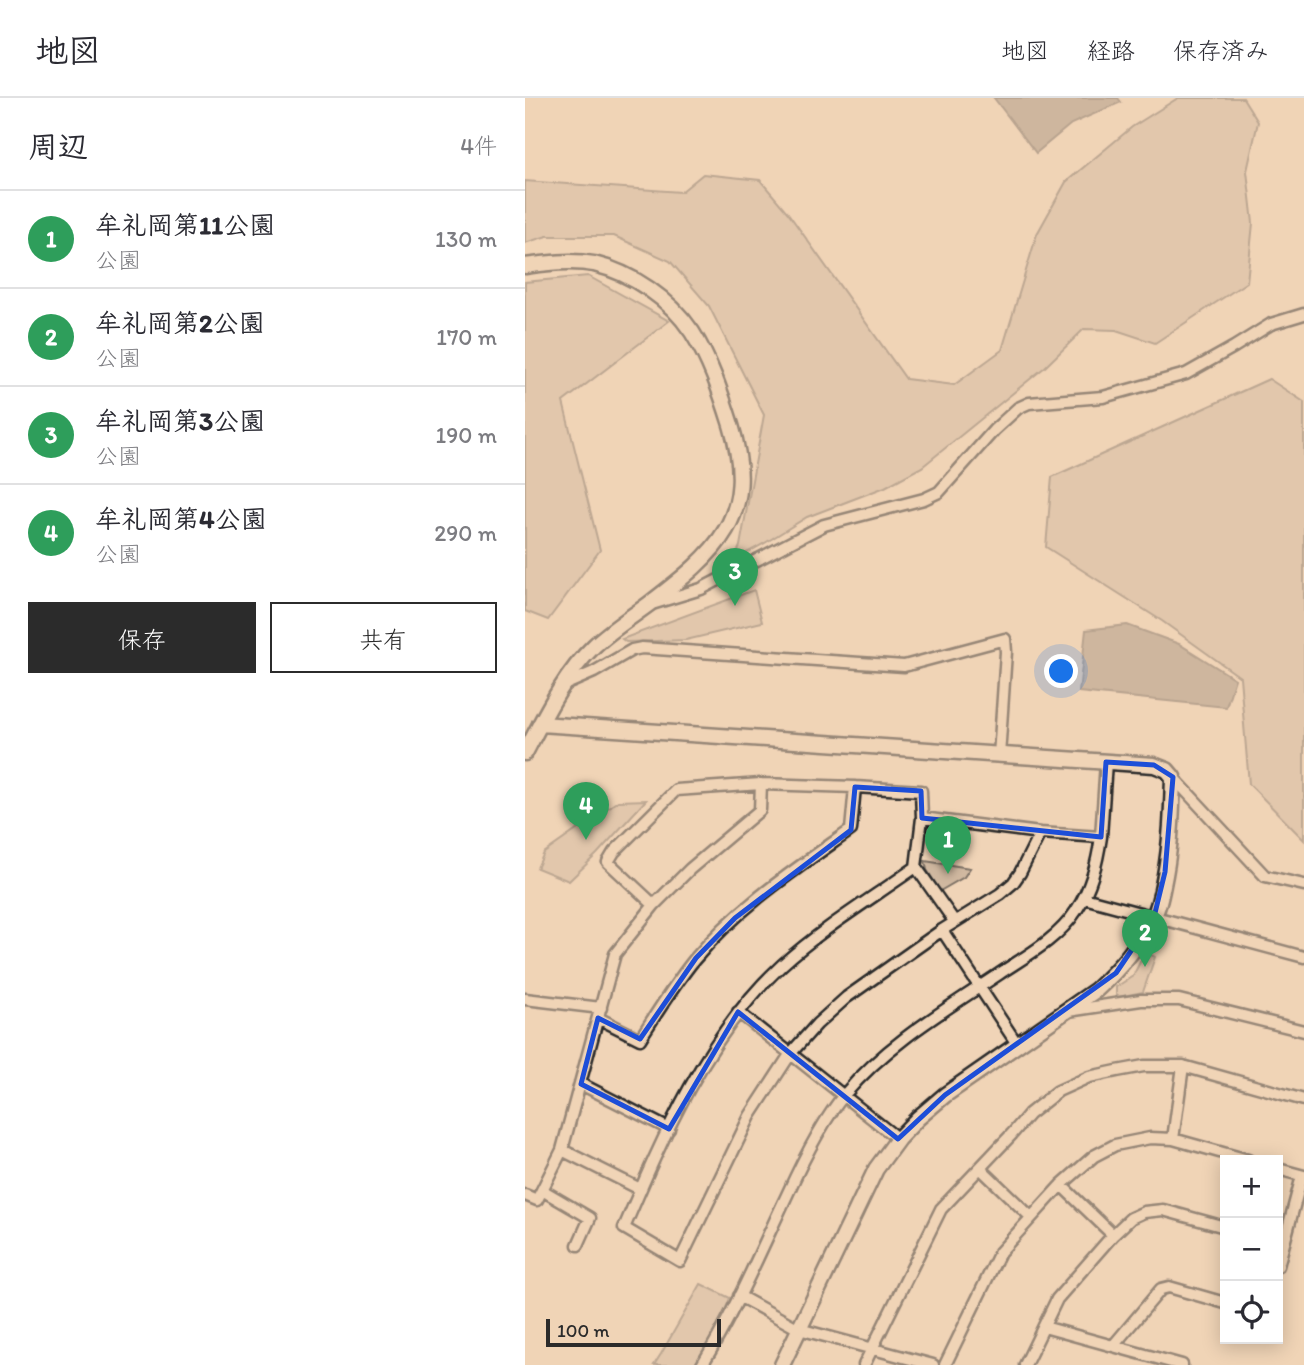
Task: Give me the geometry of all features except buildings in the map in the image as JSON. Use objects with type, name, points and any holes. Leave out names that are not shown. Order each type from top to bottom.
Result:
[{"type":"street","points":[[525,266],[579,262],[617,272],[652,291],[685,322],[715,378],[736,443],[741,473],[740,495],[734,515],[720,539],[708,554],[648,605],[594,646],[564,685],[525,753]]},
{"type":"street","points":[[648,605],[701,589],[824,525],[924,499],[939,492],[994,430],[1018,408],[1029,403],[1103,397],[1186,374],[1271,324],[1304,314]]},
{"type":"street","points":[[564,685],[594,672],[632,650],[642,648],[904,666],[1005,639],[999,756]]},
{"type":"street","points":[[540,724],[1154,765],[1174,777],[1265,876],[1304,885]]},
{"type":"street","points":[[702,1365],[719,1337],[798,1170],[844,1095],[902,1040],[1048,942],[1075,914],[1094,875],[1101,837],[1106,762]]},
{"type":"street","points":[[782,1365],[885,1154],[918,1118],[945,1095],[1096,990],[1116,973],[1133,951],[1154,917],[1161,895],[1171,835],[1174,777]]},
{"type":"street","points":[[525,1195],[537,1200],[562,1150],[615,954],[654,905],[689,869],[760,810],[761,784]]},
{"type":"street","points":[[654,905],[608,862],[614,852],[676,790],[761,784],[855,787],[921,791],[922,818],[916,867],[954,922]]},
{"type":"street","points":[[598,1018],[640,1040],[669,993],[696,958],[735,918],[772,887],[851,830],[855,787]]},
{"type":"street","points":[[922,818],[1040,833],[1101,837]]},
{"type":"street","points":[[916,867],[814,937],[781,966],[738,1012],[708,1055],[682,1101],[624,1228],[680,1261],[750,1116],[791,1053],[817,1024],[847,998],[1013,883],[1040,833]]},
{"type":"street","points":[[1084,898],[1304,957]]},
{"type":"street","points":[[942,930],[1017,1044]]},
{"type":"street","points":[[525,999],[601,1007]]},
{"type":"street","points":[[1066,1012],[1141,1000],[1179,1000],[1304,1031]]},
{"type":"street","points":[[738,1012],[898,1139]]},
{"type":"street","points":[[864,1365],[941,1209],[1029,1114],[1058,1091],[1089,1077],[1117,1071],[1144,1066],[1183,1066],[1304,1100]]},
{"type":"street","points":[[1173,1139],[1183,1066]]},
{"type":"street","points":[[581,1084],[669,1129]]},
{"type":"street","points":[[945,1365],[1000,1252],[1061,1185],[1094,1156],[1115,1146],[1150,1138],[1173,1139],[1230,1155]]},
{"type":"street","points":[[562,1150],[640,1189]]},
{"type":"street","points":[[980,1168],[1031,1217]]},
{"type":"street","points":[[1283,1170],[1303,1176],[1283,1237]]},
{"type":"street","points":[[1061,1185],[1113,1235]]},
{"type":"street","points":[[542,1190],[590,1218],[577,1245]]},
{"type":"street","points":[[1025,1365],[1057,1299],[1131,1217],[1144,1212],[1163,1210],[1220,1226]]},
{"type":"street","points":[[1113,1346],[1161,1289],[1169,1287],[1220,1302]]},
{"type":"street","points":[[739,1296],[799,1329],[933,1365]]},
{"type":"street","points":[[1044,1327],[1182,1365]]},
{"type":"highlighted area","points":[[1106,762],[1154,765],[1173,777],[1165,872],[1154,917],[1116,973],[945,1095],[898,1139],[738,1012],[669,1129],[581,1084],[598,1018],[640,1039],[696,958],[735,918],[851,830],[855,787],[921,791],[922,818],[1101,837]]},
{"type":"shaded area","points":[[994,98],[1118,98],[1121,102],[1071,124],[1036,153]]},
{"type":"shaded area","points":[[1178,98],[1243,98],[1258,122],[1247,171],[1253,223],[1247,282],[1155,343],[1116,330],[1084,329],[1045,367],[922,467],[885,487],[807,517],[734,560],[740,546],[764,415],[709,306],[670,261],[614,236],[547,236],[525,243],[525,181],[681,192],[703,174],[760,180],[788,213],[906,379],[954,385],[1002,350],[1037,234],[1066,182],[1132,127]]},
{"type":"shaded area","points":[[588,276],[669,321],[563,402],[600,550],[548,620],[525,611],[525,282]]},
{"type":"shaded area","points":[[1269,379],[1304,402],[1304,840],[1249,784],[1240,677],[1162,621],[1046,547],[1052,477]]},
{"type":"shaded area","points":[[754,590],[762,622],[686,640],[626,642],[622,639]]},
{"type":"shaded area","points":[[1127,625],[1179,644],[1235,679],[1226,707],[1079,692],[1086,630]]},
{"type":"shaded area","points":[[646,800],[569,881],[537,868],[544,853],[618,801]]},
{"type":"shaded area","points":[[925,861],[970,868],[964,877],[940,891],[927,870]]},
{"type":"shaded area","points":[[1145,952],[1155,957],[1143,992],[1118,997],[1116,987],[1133,976]]},
{"type":"shaded area","points":[[701,1284],[730,1298],[716,1333],[696,1365],[654,1365],[661,1354]]},
{"type":"place","name":"牟礼岡第3公園","points":[[735,606]]},
{"type":"place","name":"牟礼岡第4公園","points":[[586,840]]},
{"type":"place","name":"牟礼岡第11公園","points":[[948,874]]},
{"type":"place","name":"牟礼岡第2公園","points":[[1145,967]]}]
